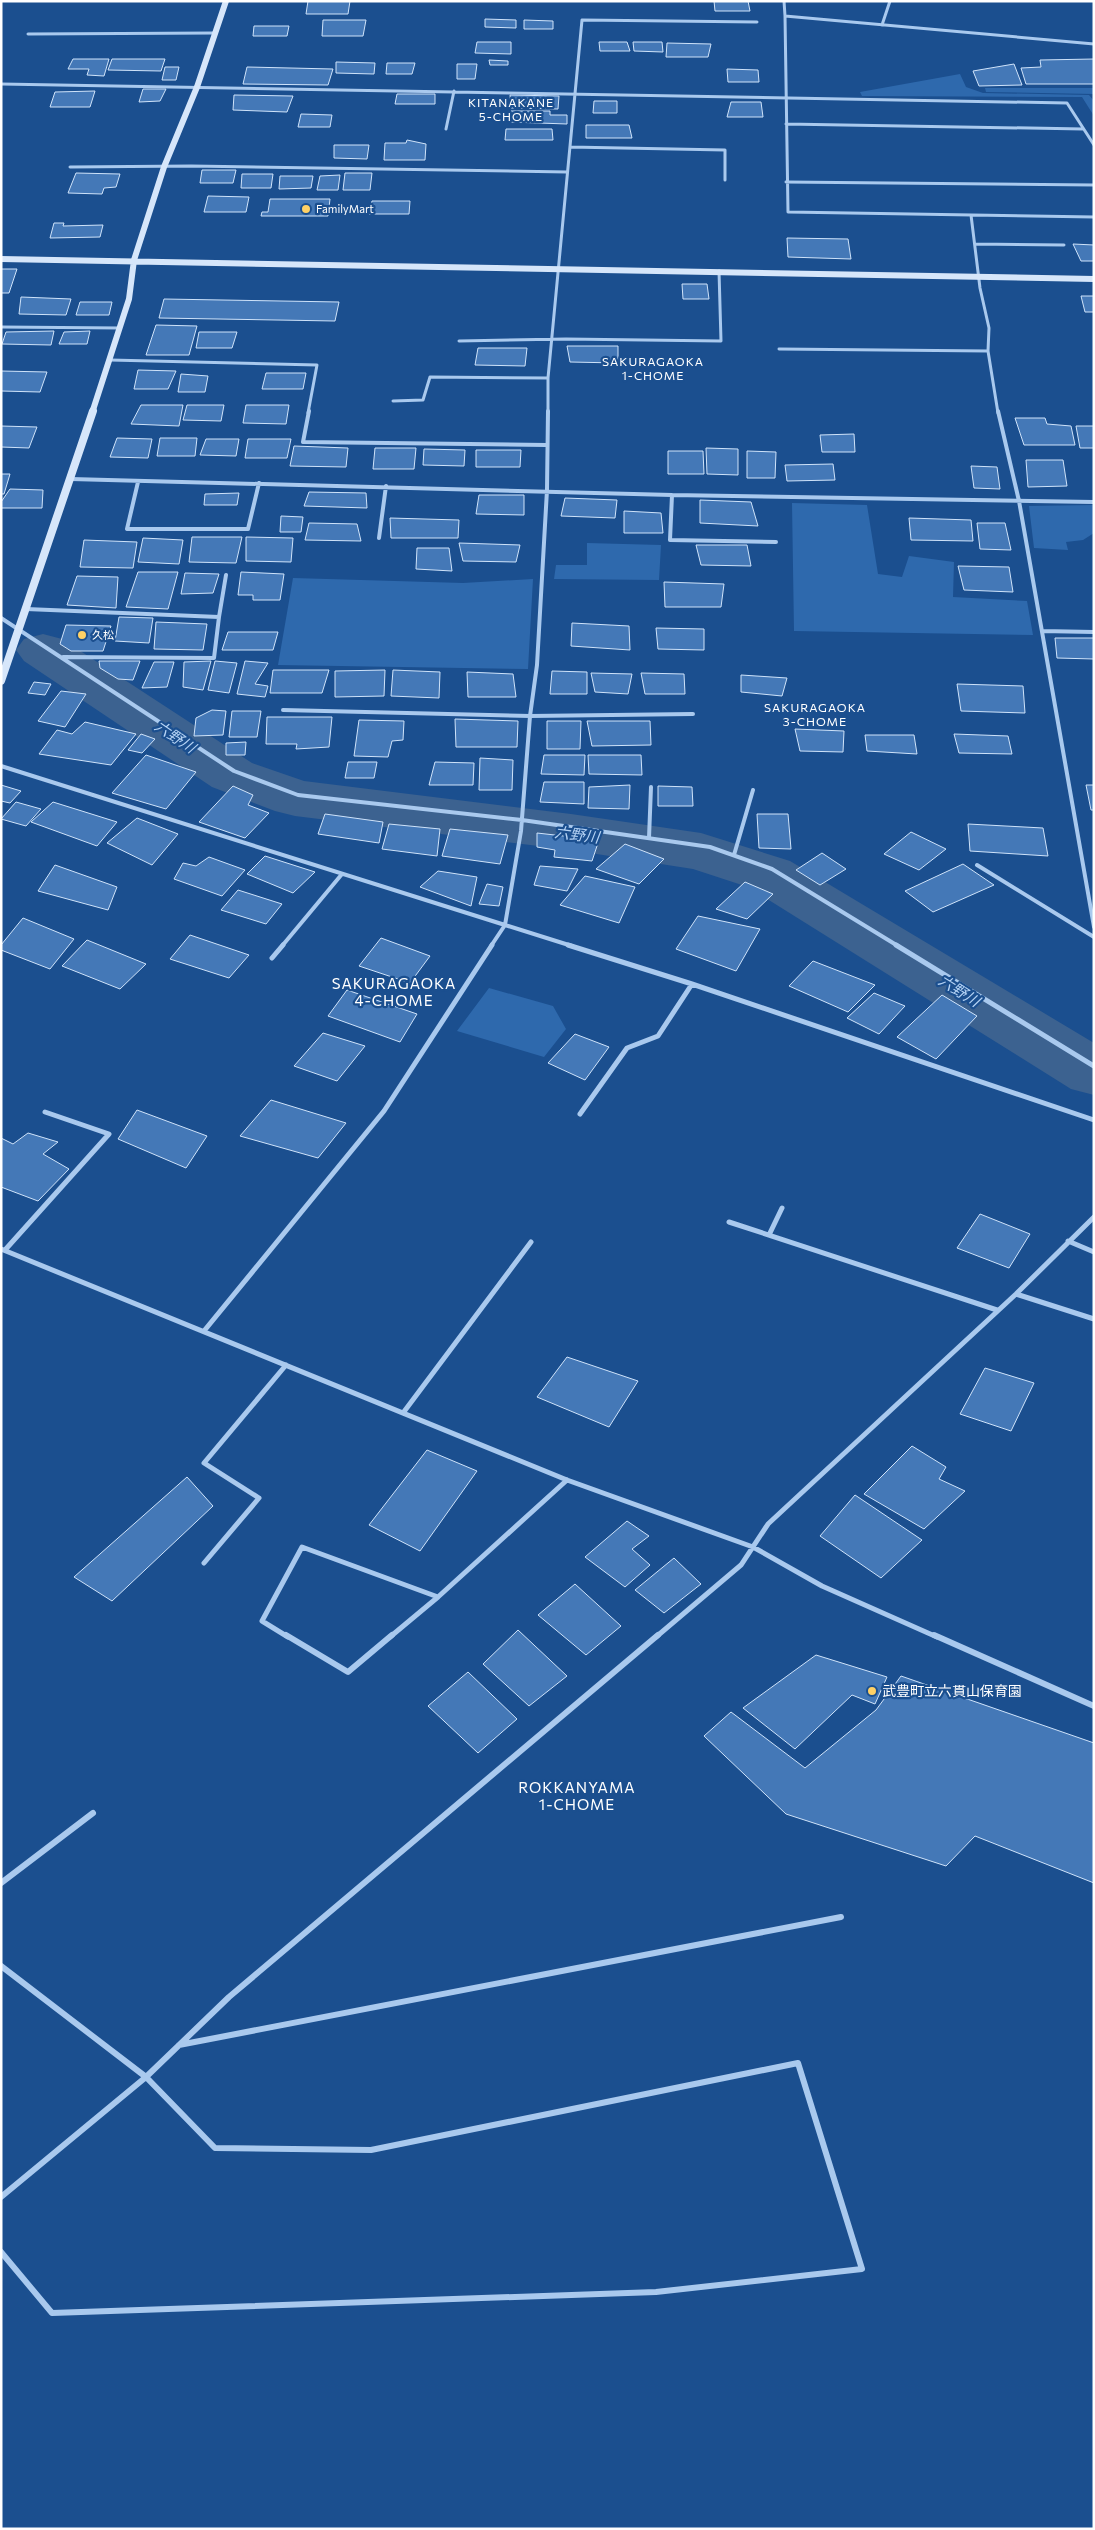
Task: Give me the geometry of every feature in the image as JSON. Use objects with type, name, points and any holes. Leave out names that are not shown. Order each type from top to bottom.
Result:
[{"type":"street","points":[[2,676],[71,479],[110,360],[129,299],[134,260],[164,167],[197,86],[226,1]]},
{"type":"street","points":[[784,1],[788,212],[1094,217]]},
{"type":"street","points":[[882,24],[890,1]]},
{"type":"street","points":[[785,16],[1094,44]]},
{"type":"street","points":[[204,1331],[384,1111],[505,926],[522,829],[530,716],[537,665],[547,490],[548,378],[582,20],[757,22]]},
{"type":"street","points":[[28,34],[214,33]]},
{"type":"street","points":[[1,84],[1067,103],[1094,145]]},
{"type":"street","points":[[446,129],[454,91]]},
{"type":"street","points":[[786,124],[1083,129]]},
{"type":"street","points":[[570,147],[724,150],[725,180]]},
{"type":"street","points":[[70,167],[567,172]]},
{"type":"street","points":[[786,182],[1094,184]]},
{"type":"street","points":[[971,216],[989,328],[988,351],[1002,436],[1019,501],[1094,927]]},
{"type":"street","points":[[975,244],[1064,245]]},
{"type":"street","points":[[1,259],[1094,279]]},
{"type":"street","points":[[459,341],[721,341],[719,271]]},
{"type":"street","points":[[1,327],[120,328]]},
{"type":"street","points":[[779,349],[988,351]]},
{"type":"street","points":[[110,360],[318,366],[303,442],[546,446]]},
{"type":"street","points":[[393,401],[423,400],[430,378],[548,378]]},
{"type":"street","points":[[71,479],[547,490],[672,495],[1094,502]]},
{"type":"street","points":[[138,482],[127,528],[248,529],[259,484]]},
{"type":"street","points":[[379,538],[386,486]]},
{"type":"street","points":[[672,495],[670,540],[776,542]]},
{"type":"street","points":[[62,656],[214,658],[226,575]]},
{"type":"street","points":[[26,609],[219,617]]},
{"type":"street","points":[[1,618],[62,656],[234,771],[298,795],[522,821],[710,847],[772,869],[1094,1066]]},
{"type":"street","points":[[1042,631],[1094,632]]},
{"type":"street","points":[[283,710],[530,716],[693,714]]},
{"type":"street","points":[[1,766],[692,984],[1094,1120]]},
{"type":"street","points":[[649,838],[651,787]]},
{"type":"street","points":[[734,855],[753,790]]},
{"type":"street","points":[[977,865],[1094,937]]},
{"type":"street","points":[[272,958],[342,874]]},
{"type":"street","points":[[580,1114],[627,1048],[658,1036],[692,984]]},
{"type":"street","points":[[45,1112],[109,1134],[3,1250],[567,1480],[753,1547],[822,1586],[1094,1706]]},
{"type":"street","points":[[769,1235],[782,1208]]},
{"type":"street","points":[[1,2197],[146,2076],[229,1998],[741,1565],[768,1524],[1016,1294],[1094,1216]]},
{"type":"street","points":[[729,1222],[997,1310]]},
{"type":"street","points":[[1068,1241],[1094,1252]]},
{"type":"street","points":[[403,1413],[530,1242]]},
{"type":"street","points":[[1016,1294],[1094,1319]]},
{"type":"street","points":[[204,1563],[259,1498],[204,1463],[286,1365]]},
{"type":"street","points":[[438,1597],[302,1546],[262,1621],[348,1672],[438,1597],[567,1480]]},
{"type":"street","points":[[1,1883],[92,1813]]},
{"type":"street","points":[[178,2045],[841,1917]]},
{"type":"street","points":[[1,1966],[146,2076],[215,2148],[371,2150],[798,2063],[862,2269],[656,2292],[52,2313],[1,2252]]},
{"type":"shaded area","points":[[960,74],[966,87],[983,93],[1089,95],[1094,101],[1094,116],[1082,97],[862,96],[860,92]]},
{"type":"shaded area","points":[[985,88],[1094,88],[1094,94],[986,92]]},
{"type":"shaded area","points":[[792,503],[867,505],[878,574],[902,577],[909,556],[954,562],[953,597],[1027,601],[1033,635],[794,631]]},
{"type":"shaded area","points":[[1094,505],[1094,533],[1083,540],[1066,542],[1068,550],[1034,548],[1029,506]]},
{"type":"shaded area","points":[[587,543],[661,545],[659,580],[554,579],[556,565],[587,565]]},
{"type":"shaded area","points":[[293,578],[463,583],[533,579],[528,669],[278,665]]},
{"type":"shaded area","points":[[489,988],[553,1006],[566,1029],[544,1057],[457,1031]]},
{"type":"building","points":[[308,1],[350,1],[348,14],[306,14]]},
{"type":"building","points":[[714,1],[748,1],[750,11],[715,11]]},
{"type":"building","points":[[485,19],[516,20],[516,28],[485,27]]},
{"type":"building","points":[[323,20],[366,20],[363,36],[322,36]]},
{"type":"building","points":[[524,20],[553,21],[553,29],[524,29]]},
{"type":"building","points":[[254,26],[289,26],[287,36],[253,36]]},
{"type":"building","points":[[477,42],[511,42],[511,54],[475,53]]},
{"type":"building","points":[[599,42],[627,42],[630,51],[600,51]]},
{"type":"building","points":[[633,42],[662,42],[663,52],[634,51]]},
{"type":"building","points":[[667,43],[711,44],[708,57],[666,57]]},
{"type":"building","points":[[73,59],[109,59],[104,76],[87,75],[89,69],[68,69]]},
{"type":"building","points":[[112,59],[165,59],[161,71],[108,70]]},
{"type":"building","points":[[1094,59],[1094,84],[1026,84],[1021,68],[1041,67],[1040,60]]},
{"type":"building","points":[[489,60],[508,61],[508,65],[490,65]]},
{"type":"building","points":[[336,62],[375,63],[374,74],[336,73]]},
{"type":"building","points":[[387,63],[415,63],[412,74],[386,74]]},
{"type":"building","points":[[457,64],[477,64],[475,79],[457,79]]},
{"type":"building","points":[[1014,64],[1022,85],[979,86],[973,71]]},
{"type":"building","points":[[165,67],[179,67],[176,80],[162,80]]},
{"type":"building","points":[[247,67],[333,69],[328,85],[243,84]]},
{"type":"building","points":[[727,69],[758,70],[759,82],[728,82]]},
{"type":"building","points":[[143,89],[166,89],[160,101],[139,102]]},
{"type":"building","points":[[95,91],[90,107],[50,107],[55,92]]},
{"type":"building","points":[[397,94],[435,94],[435,104],[395,104]]},
{"type":"building","points":[[234,95],[293,96],[287,112],[233,110]]},
{"type":"building","points":[[510,95],[559,96],[558,109],[511,108]]},
{"type":"building","points":[[594,101],[617,101],[617,113],[593,113]]},
{"type":"building","points":[[731,102],[761,102],[763,117],[727,117]]},
{"type":"building","points":[[511,111],[550,111],[550,115],[567,115],[567,124],[511,122]]},
{"type":"building","points":[[301,114],[332,115],[330,127],[298,127]]},
{"type":"building","points":[[586,125],[629,125],[632,138],[586,138]]},
{"type":"building","points":[[506,129],[552,129],[553,140],[505,140]]},
{"type":"building","points":[[407,140],[426,144],[425,160],[384,160],[385,143],[406,143]]},
{"type":"building","points":[[334,145],[369,145],[367,159],[334,158]]},
{"type":"building","points":[[202,170],[236,170],[233,183],[200,183]]},
{"type":"building","points":[[76,173],[120,174],[116,187],[104,188],[102,194],[68,193]]},
{"type":"building","points":[[345,173],[372,173],[370,190],[343,190]]},
{"type":"building","points":[[242,174],[273,174],[271,188],[241,188]]},
{"type":"building","points":[[340,175],[338,190],[317,190],[320,176]]},
{"type":"building","points":[[280,176],[313,176],[311,188],[279,189]]},
{"type":"building","points":[[208,196],[249,197],[246,212],[204,212]]},
{"type":"building","points":[[270,199],[330,199],[328,216],[261,216],[262,212],[268,212]]},
{"type":"building","points":[[372,201],[410,201],[409,214],[369,214]]},
{"type":"building","points":[[54,223],[64,223],[63,226],[103,225],[100,237],[50,238]]},
{"type":"building","points":[[787,238],[848,239],[851,259],[788,257]]},
{"type":"building","points":[[1073,244],[1094,245],[1094,261],[1081,261]]},
{"type":"building","points":[[1,269],[17,269],[9,293],[1,293]]},
{"type":"building","points":[[682,284],[707,284],[709,299],[683,299]]},
{"type":"building","points":[[1081,296],[1094,296],[1094,312],[1085,312]]},
{"type":"building","points":[[21,297],[71,299],[66,315],[19,314]]},
{"type":"building","points":[[164,299],[339,302],[335,321],[159,318]]},
{"type":"building","points":[[80,302],[112,302],[109,315],[76,315]]},
{"type":"building","points":[[156,325],[197,326],[189,355],[146,355]]},
{"type":"building","points":[[54,331],[51,345],[2,344],[6,332]]},
{"type":"building","points":[[90,331],[87,344],[59,344],[64,332]]},
{"type":"building","points":[[199,332],[237,332],[232,348],[196,348]]},
{"type":"building","points":[[567,346],[618,346],[618,363],[570,362]]},
{"type":"building","points":[[478,348],[527,348],[525,366],[475,365]]},
{"type":"building","points":[[138,370],[176,371],[168,389],[134,389]]},
{"type":"building","points":[[1,371],[47,372],[40,392],[1,391]]},
{"type":"building","points":[[266,373],[306,373],[303,389],[262,389]]},
{"type":"building","points":[[181,374],[208,376],[205,392],[178,392]]},
{"type":"building","points":[[141,405],[183,405],[179,426],[131,424]]},
{"type":"building","points":[[187,405],[224,405],[221,421],[183,420]]},
{"type":"building","points":[[246,405],[289,405],[286,424],[243,423]]},
{"type":"building","points":[[1015,418],[1045,418],[1047,424],[1071,426],[1075,445],[1024,445]]},
{"type":"building","points":[[1,426],[37,427],[29,448],[1,447]]},
{"type":"building","points":[[1076,426],[1094,426],[1094,448],[1080,448]]},
{"type":"building","points":[[854,434],[855,452],[822,452],[820,435]]},
{"type":"building","points":[[117,438],[152,439],[148,458],[110,457]]},
{"type":"building","points":[[160,438],[197,438],[195,456],[157,456]]},
{"type":"building","points":[[206,439],[239,439],[236,456],[200,455]]},
{"type":"building","points":[[248,439],[291,439],[287,458],[245,458]]},
{"type":"building","points":[[294,446],[348,448],[346,467],[290,466]]},
{"type":"building","points":[[375,448],[416,448],[414,469],[373,469]]},
{"type":"building","points":[[706,448],[738,449],[738,475],[707,474]]},
{"type":"building","points":[[424,449],[465,450],[464,466],[423,465]]},
{"type":"building","points":[[476,450],[521,450],[520,467],[476,467]]},
{"type":"building","points":[[668,451],[703,451],[704,474],[668,474]]},
{"type":"building","points":[[747,451],[776,452],[775,478],[747,478]]},
{"type":"building","points":[[1026,460],[1063,460],[1067,486],[1028,487]]},
{"type":"building","points":[[833,464],[835,480],[787,481],[785,465]]},
{"type":"building","points":[[971,466],[997,467],[1000,489],[974,488]]},
{"type":"building","points":[[1,474],[10,474],[4,494],[1,494]]},
{"type":"building","points":[[10,489],[43,490],[42,508],[1,508],[1,502]]},
{"type":"building","points":[[309,492],[366,493],[367,508],[304,506]]},
{"type":"building","points":[[239,493],[237,505],[204,505],[205,494]]},
{"type":"building","points":[[479,495],[524,495],[524,515],[476,514]]},
{"type":"building","points":[[565,498],[617,500],[615,518],[561,516]]},
{"type":"building","points":[[700,500],[751,502],[758,526],[700,523]]},
{"type":"building","points":[[624,511],[661,513],[663,533],[624,533]]},
{"type":"building","points":[[281,516],[303,517],[301,532],[280,532]]},
{"type":"building","points":[[390,518],[459,520],[458,538],[391,538]]},
{"type":"building","points":[[909,518],[971,520],[973,541],[911,540]]},
{"type":"building","points":[[309,523],[357,524],[361,541],[305,540]]},
{"type":"building","points":[[977,523],[1005,523],[1011,550],[980,549]]},
{"type":"building","points":[[192,537],[242,537],[236,563],[189,562]]},
{"type":"building","points":[[246,537],[293,538],[291,562],[246,561]]},
{"type":"building","points":[[143,538],[183,540],[179,564],[138,562]]},
{"type":"building","points":[[84,540],[137,542],[133,568],[80,567]]},
{"type":"building","points":[[459,543],[520,545],[516,562],[463,561]]},
{"type":"building","points":[[696,545],[747,545],[751,566],[701,565]]},
{"type":"building","points":[[417,548],[449,548],[452,571],[416,569]]},
{"type":"building","points":[[958,566],[1009,567],[1013,592],[964,590]]},
{"type":"building","points":[[138,572],[178,572],[168,609],[126,607]]},
{"type":"building","points":[[241,572],[284,574],[280,600],[253,600],[253,595],[238,595]]},
{"type":"building","points":[[185,573],[219,574],[213,593],[181,594]]},
{"type":"building","points":[[77,576],[118,577],[116,608],[67,605]]},
{"type":"building","points":[[664,582],[724,584],[721,607],[665,607]]},
{"type":"building","points":[[119,617],[153,618],[149,643],[115,641]]},
{"type":"building","points":[[156,622],[207,624],[203,650],[154,649]]},
{"type":"building","points":[[572,623],[629,626],[630,650],[571,646]]},
{"type":"building","points":[[66,625],[111,626],[103,651],[71,651],[60,644]]},
{"type":"building","points":[[656,628],[704,629],[704,650],[658,649]]},
{"type":"building","points":[[228,632],[278,632],[273,650],[222,650]]},
{"type":"building","points":[[1055,638],[1094,638],[1094,659],[1057,658]]},
{"type":"building","points":[[99,661],[140,661],[133,680],[118,679],[100,668]]},
{"type":"building","points":[[211,661],[203,690],[183,687],[184,662]]},
{"type":"building","points":[[215,661],[237,663],[229,693],[208,690]]},
{"type":"building","points":[[245,661],[268,663],[255,684],[268,686],[265,697],[237,694]]},
{"type":"building","points":[[154,662],[174,662],[167,687],[142,688]]},
{"type":"building","points":[[273,670],[329,670],[322,693],[270,693]]},
{"type":"building","points":[[385,670],[384,696],[335,697],[335,671]]},
{"type":"building","points":[[393,670],[440,672],[439,698],[391,696]]},
{"type":"building","points":[[552,671],[587,672],[587,694],[550,694]]},
{"type":"building","points":[[467,672],[513,674],[516,697],[468,697]]},
{"type":"building","points":[[591,673],[632,674],[628,694],[595,692]]},
{"type":"building","points":[[641,673],[684,674],[685,694],[645,694]]},
{"type":"building","points":[[741,675],[787,678],[782,696],[741,692]]},
{"type":"building","points":[[34,682],[51,684],[45,695],[28,693]]},
{"type":"building","points":[[957,684],[1023,686],[1025,713],[961,711]]},
{"type":"building","points":[[61,691],[86,694],[65,727],[38,721]]},
{"type":"building","points":[[212,710],[226,711],[223,735],[194,736],[196,718]]},
{"type":"building","points":[[232,711],[261,711],[257,737],[229,737]]},
{"type":"building","points":[[267,717],[332,717],[329,747],[296,749],[297,744],[266,744]]},
{"type":"building","points":[[455,719],[518,721],[517,747],[456,747]]},
{"type":"building","points":[[359,720],[404,721],[403,740],[392,741],[388,757],[354,756]]},
{"type":"building","points":[[547,721],[581,721],[580,749],[547,749]]},
{"type":"building","points":[[587,721],[650,721],[651,745],[592,746]]},
{"type":"building","points":[[85,722],[136,734],[111,765],[39,754],[57,730],[72,734]]},
{"type":"building","points":[[795,729],[844,731],[843,752],[800,751]]},
{"type":"building","points":[[141,734],[155,739],[142,753],[128,750]]},
{"type":"building","points":[[954,734],[1008,736],[1012,754],[959,753]]},
{"type":"building","points":[[865,735],[914,735],[917,754],[867,751]]},
{"type":"building","points":[[246,742],[245,755],[226,755],[226,743]]},
{"type":"building","points":[[146,755],[196,772],[166,809],[112,793]]},
{"type":"building","points":[[544,755],[585,755],[584,775],[541,774]]},
{"type":"building","points":[[588,755],[641,755],[642,775],[589,774]]},
{"type":"building","points":[[480,758],[513,760],[512,790],[479,790]]},
{"type":"building","points":[[348,762],[377,762],[374,778],[345,778]]},
{"type":"building","points":[[435,762],[474,763],[473,785],[429,785]]},
{"type":"building","points":[[544,782],[584,782],[584,804],[540,802]]},
{"type":"building","points":[[1,785],[21,791],[10,803],[1,801]]},
{"type":"building","points":[[630,785],[629,809],[588,808],[589,787]]},
{"type":"building","points":[[1086,785],[1094,785],[1094,810],[1091,810]]},
{"type":"building","points":[[233,786],[253,795],[248,805],[269,813],[245,838],[199,822]]},
{"type":"building","points":[[658,786],[692,787],[693,806],[658,806]]},
{"type":"building","points":[[16,802],[41,809],[26,826],[1,819]]},
{"type":"building","points":[[53,802],[117,822],[97,846],[31,822]]},
{"type":"building","points":[[325,814],[383,822],[379,843],[318,834]]},
{"type":"building","points":[[757,814],[788,814],[791,849],[759,848]]},
{"type":"building","points":[[137,818],[178,834],[152,865],[107,843]]},
{"type":"building","points":[[389,824],[440,829],[437,856],[382,849]]},
{"type":"building","points":[[968,824],[1043,828],[1048,856],[970,851]]},
{"type":"building","points":[[450,829],[508,835],[500,864],[442,856]]},
{"type":"building","points":[[911,832],[946,849],[919,870],[884,854]]},
{"type":"building","points":[[537,833],[599,840],[592,861],[554,857],[555,850],[537,847]]},
{"type":"building","points":[[625,844],[664,859],[639,884],[596,869]]},
{"type":"building","points":[[822,853],[846,869],[820,885],[796,870]]},
{"type":"building","points":[[265,856],[315,872],[293,893],[247,874]]},
{"type":"building","points":[[209,857],[245,870],[222,896],[174,879],[183,863],[196,866]]},
{"type":"building","points":[[963,864],[994,885],[933,912],[905,891]]},
{"type":"building","points":[[55,865],[117,887],[108,910],[38,891]]},
{"type":"building","points":[[540,866],[578,869],[567,891],[534,885]]},
{"type":"building","points":[[438,871],[477,877],[471,906],[420,887]]},
{"type":"building","points":[[585,876],[635,887],[619,923],[560,905]]},
{"type":"building","points":[[745,882],[773,894],[747,919],[716,909]]},
{"type":"building","points":[[487,884],[503,887],[499,906],[479,904]]},
{"type":"building","points":[[238,890],[282,904],[266,924],[221,910]]},
{"type":"building","points":[[698,916],[760,929],[736,971],[676,949]]},
{"type":"building","points":[[23,918],[74,939],[50,969],[1,950],[1,945]]},
{"type":"building","points":[[190,935],[249,955],[229,978],[170,959]]},
{"type":"building","points":[[381,938],[430,956],[410,983],[359,966]]},
{"type":"building","points":[[87,940],[146,964],[120,989],[62,966]]},
{"type":"building","points":[[813,961],[875,985],[848,1012],[789,986]]},
{"type":"building","points":[[347,990],[417,1014],[400,1042],[328,1016]]},
{"type":"building","points":[[874,993],[905,1006],[879,1034],[847,1018]]},
{"type":"building","points":[[942,995],[977,1016],[936,1059],[897,1037]]},
{"type":"building","points":[[323,1033],[365,1046],[337,1081],[294,1066]]},
{"type":"building","points":[[575,1034],[609,1047],[585,1080],[548,1063]]},
{"type":"building","points":[[271,1100],[346,1123],[318,1158],[240,1136]]},
{"type":"building","points":[[137,1110],[207,1136],[186,1168],[118,1139]]},
{"type":"building","points":[[28,1133],[58,1142],[43,1154],[69,1169],[38,1201],[1,1187],[1,1138],[13,1144]]},
{"type":"building","points":[[980,1214],[1030,1234],[1009,1268],[957,1248]]},
{"type":"building","points":[[567,1357],[638,1381],[609,1427],[537,1397]]},
{"type":"building","points":[[985,1368],[1034,1383],[1011,1431],[960,1414]]},
{"type":"building","points":[[912,1446],[946,1467],[939,1479],[965,1491],[924,1529],[864,1494]]},
{"type":"building","points":[[427,1450],[477,1471],[420,1551],[369,1525]]},
{"type":"building","points":[[187,1477],[213,1506],[112,1601],[74,1577]]},
{"type":"building","points":[[855,1495],[922,1540],[881,1578],[820,1536]]},
{"type":"building","points":[[627,1521],[649,1536],[632,1549],[650,1565],[625,1587],[585,1557]]},
{"type":"building","points":[[674,1558],[701,1584],[664,1613],[635,1590]]},
{"type":"building","points":[[575,1584],[621,1626],[586,1655],[538,1615]]},
{"type":"building","points":[[518,1630],[567,1676],[529,1706],[483,1664]]},
{"type":"building","points":[[816,1655],[887,1677],[875,1704],[852,1695],[795,1749],[743,1708]]},
{"type":"building","points":[[468,1672],[517,1719],[478,1753],[428,1706]]},
{"type":"building","points":[[901,1676],[1094,1743],[1094,1883],[975,1836],[946,1866],[786,1814],[704,1736],[731,1712],[805,1768],[876,1710]]},
{"type":"waterway","name":"六野川","points":[[43,650],[232,775],[295,798],[571,832],[701,852],[769,874],[1094,1073]]},
{"type":"place","name":"FamilyMart","points":[[306,209]]},
{"type":"place","name":"久松","points":[[82,635]]},
{"type":"place","name":"武豊町立六貫山保育園","points":[[872,1691]]},
{"type":"district","name":"KITANAKANE 5-CHOME","points":[[511,110]]},
{"type":"district","name":"SAKURAGAOKA 1-CHOME","points":[[653,369]]},
{"type":"district","name":"SAKURAGAOKA 3-CHOME","points":[[815,715]]},
{"type":"district","name":"SAKURAGAOKA 4-CHOME","points":[[394,992]]},
{"type":"district","name":"ROKKANYAMA 1-CHOME","points":[[577,1796]]}]
